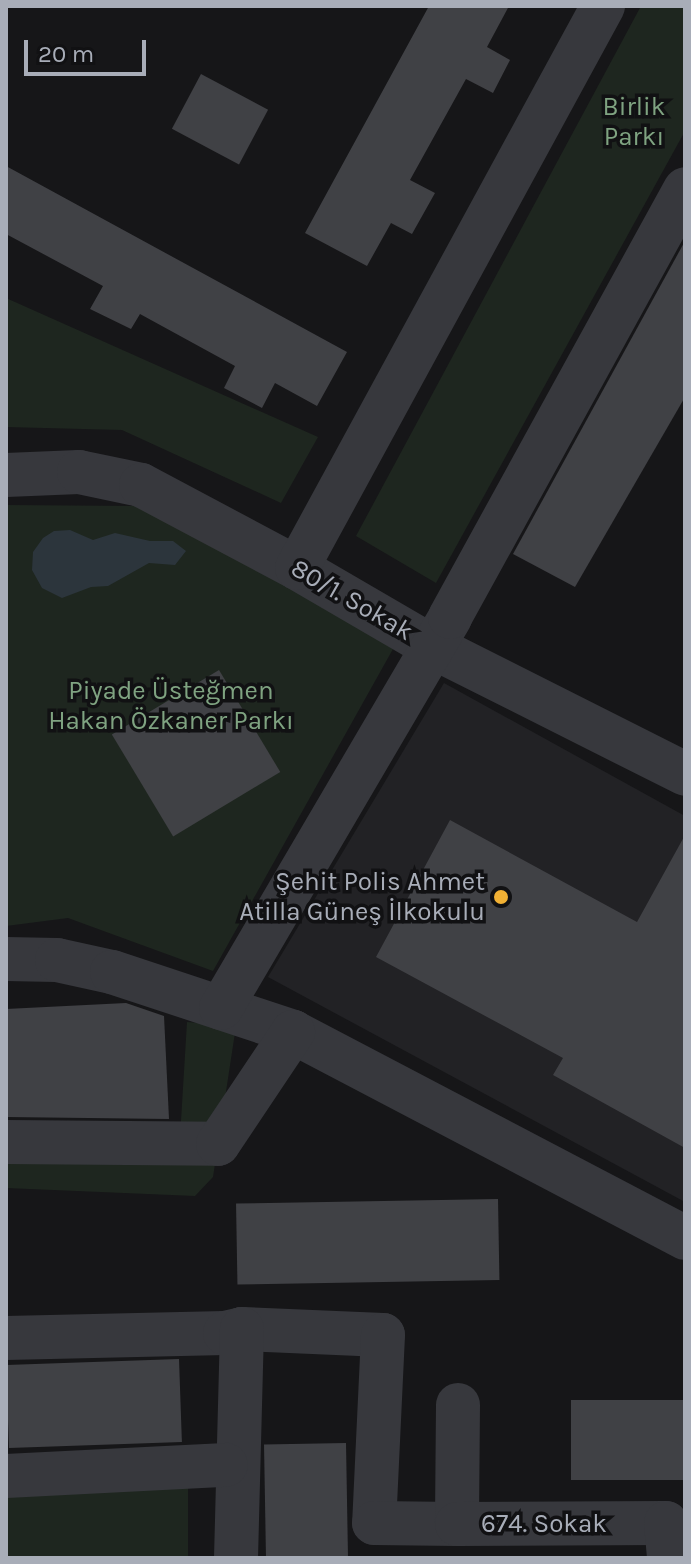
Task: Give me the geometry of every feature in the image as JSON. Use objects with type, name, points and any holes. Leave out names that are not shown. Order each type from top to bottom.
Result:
[{"type":"street","points":[[297,568],[603,6]]},
{"type":"street","points":[[221,1008],[433,647],[685,189]]},
{"type":"street","name":"80/1. Sokak","points":[[6,475],[79,472],[141,485],[297,568],[433,647],[685,774]]},
{"type":"street","points":[[6,959],[57,960],[112,972],[293,1032],[685,1238]]},
{"type":"street","points":[[6,1142],[218,1144],[293,1032]]},
{"type":"street","points":[[6,1338],[234,1331],[383,1335],[374,1523],[457,1524]]},
{"type":"street","points":[[227,1558],[226,1465],[234,1331]]},
{"type":"street","points":[[234,1331],[236,1558]]},
{"type":"street","name":"674. Sokak","points":[[458,1405],[457,1524],[666,1523],[669,1558]]},
{"type":"street","points":[[6,1476],[226,1465]]},
{"type":"shaded area","points":[[70,530],[93,540],[115,533],[150,541],[173,541],[186,551],[175,565],[149,563],[108,586],[91,587],[62,598],[42,588],[32,570],[33,552],[43,538],[54,531]]},
{"type":"shaded area","name":"Şehit Polis Ahmet Atilla Güneş İlkokulu","points":[[444,683],[685,816],[685,1202],[268,977]]},
{"type":"green space","name":"Birlik Parkı","points":[[641,6],[685,6],[685,131],[436,583],[356,536]]},
{"type":"green space","points":[[6,298],[318,437],[281,503],[122,430],[6,427]]},
{"type":"green space","name":"Piyade Üsteğmen Hakan Özkaner Parkı","points":[[6,505],[137,506],[281,576],[393,649],[213,971],[68,918],[6,926]]},
{"type":"green space","points":[[187,1022],[236,1026],[213,1177],[195,1196],[6,1188],[6,1148],[180,1137]]},
{"type":"green space","points":[[6,1474],[188,1474],[188,1558],[6,1558]]},
{"type":"building","points":[[429,6],[509,6],[487,47],[510,60],[493,93],[466,79],[410,180],[435,193],[412,234],[391,223],[367,266],[305,233]]},
{"type":"building","points":[[201,74],[268,110],[239,164],[172,129]]},
{"type":"building","points":[[6,166],[347,352],[317,406],[275,383],[262,408],[224,388],[235,366],[140,314],[131,329],[90,309],[103,286],[6,234]]},
{"type":"building","points":[[685,241],[685,397],[575,587],[513,554]]},
{"type":"building","points":[[219,670],[280,772],[173,836],[112,734]]},
{"type":"building","points":[[450,820],[637,922],[685,835],[685,1148],[553,1075],[563,1058],[376,957]]},
{"type":"building","points":[[126,1003],[164,1016],[169,1119],[6,1117],[6,1009]]},
{"type":"building","points":[[498,1199],[499,1280],[237,1285],[236,1204]]},
{"type":"building","points":[[179,1359],[182,1442],[9,1448],[6,1365]]},
{"type":"building","points":[[571,1400],[685,1400],[685,1480],[571,1480]]},
{"type":"building","points":[[346,1443],[348,1558],[266,1558],[264,1444]]},
{"type":"place","name":"Şehit Polis Ahmet Atilla Güneş İlkokulu","points":[[501,897]]}]
